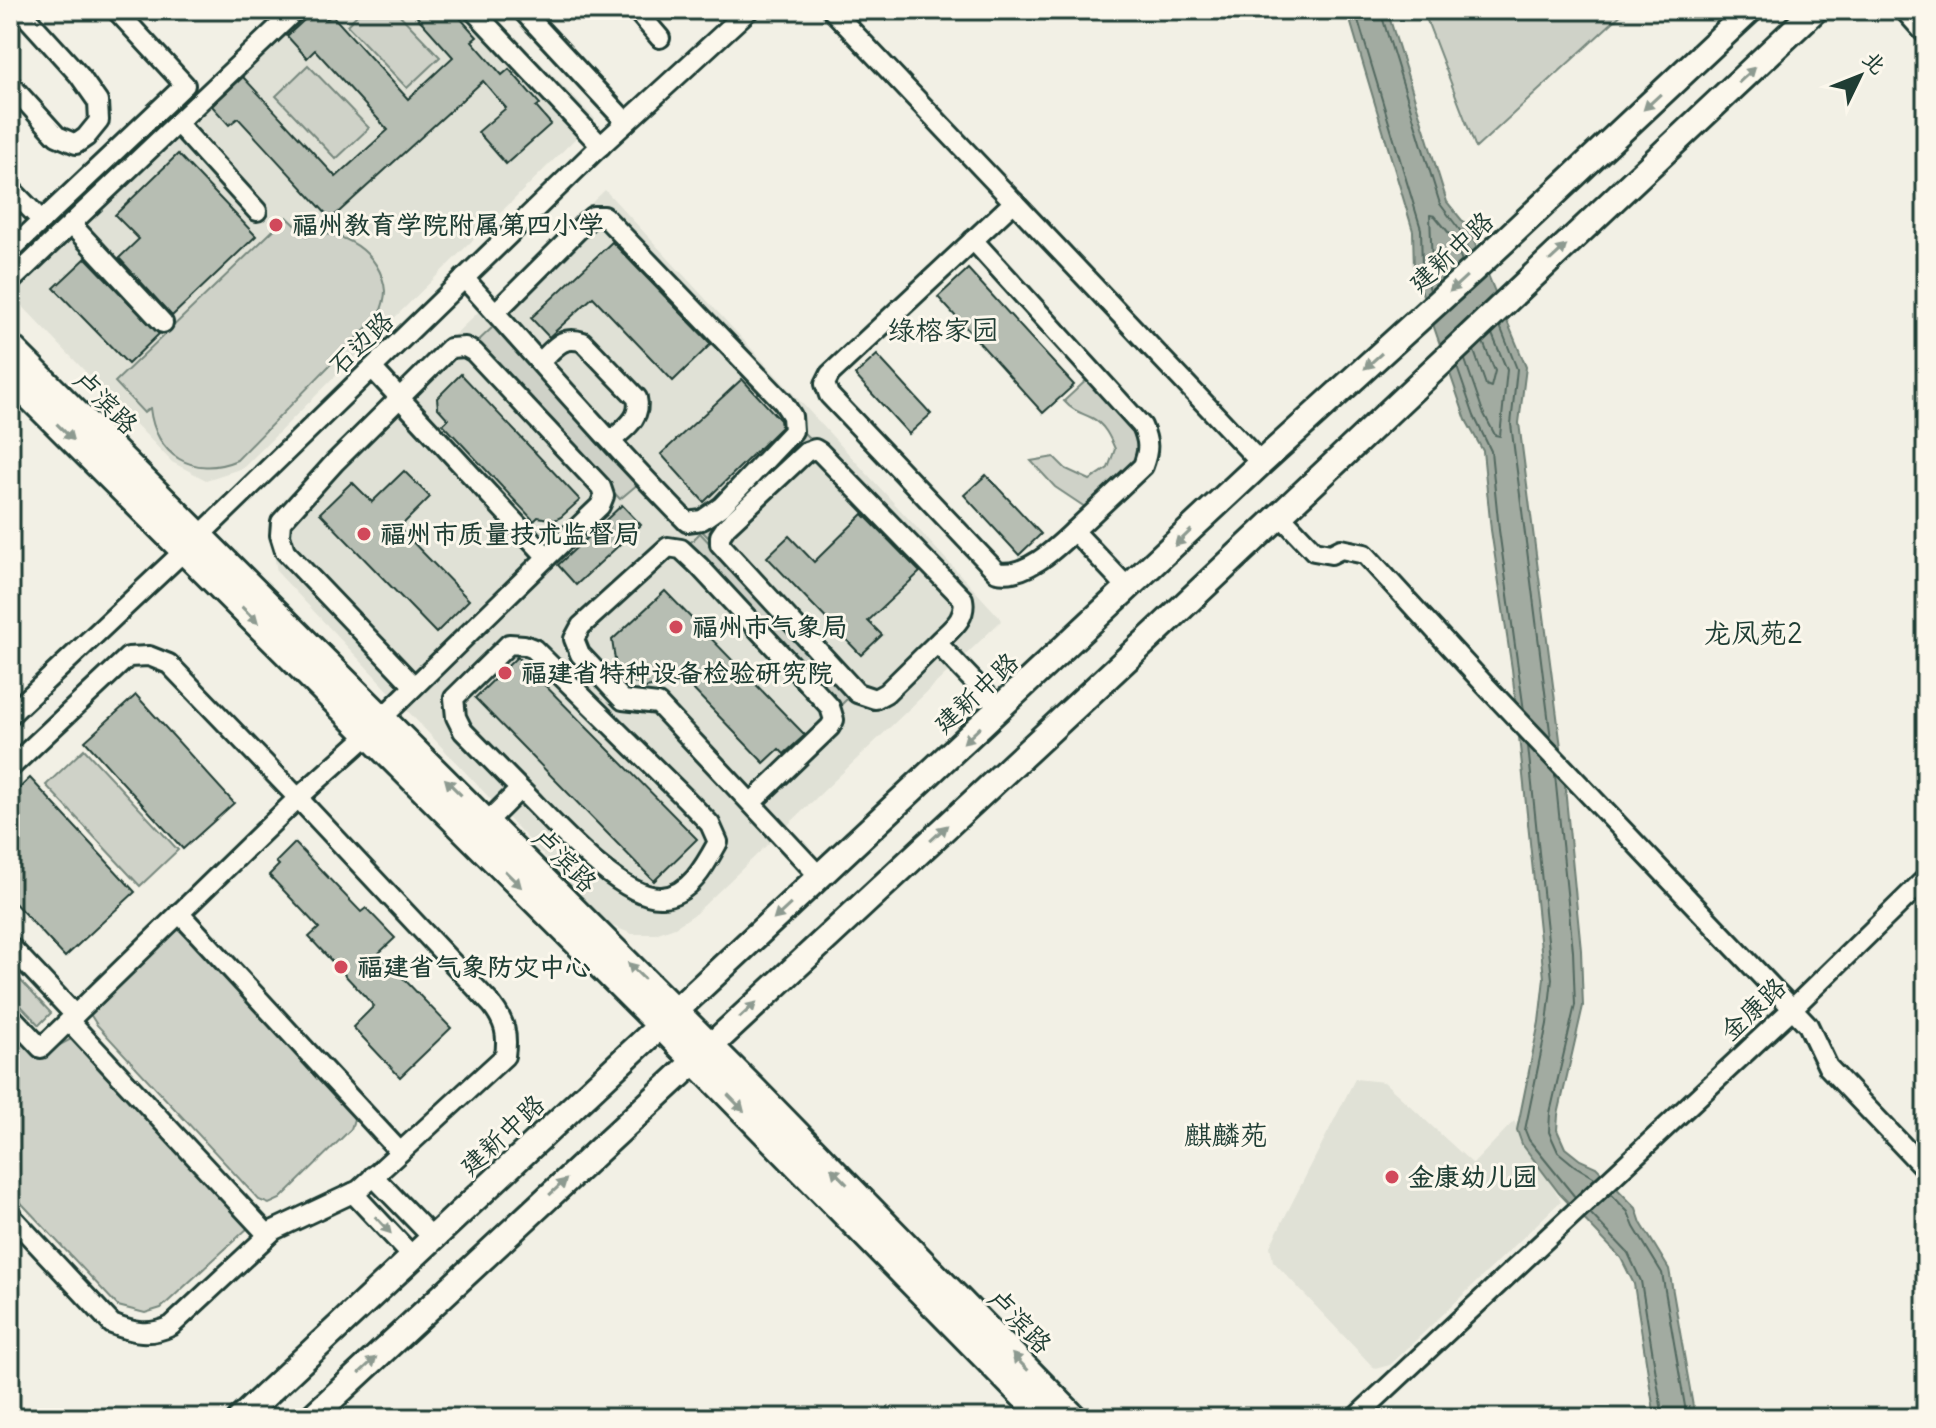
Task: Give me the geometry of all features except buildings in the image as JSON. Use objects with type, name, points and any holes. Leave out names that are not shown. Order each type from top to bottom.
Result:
[{"type":"main road","name":"建新中路","points":[[241,1418],[1750,10]]},
{"type":"main road","points":[[311,1418],[1280,515],[1815,10]]},
{"type":"main road","points":[[1908,10],[1926,30]]},
{"type":"main road","name":"卢滨路","points":[[10,346],[193,543],[376,725],[487,822],[668,1018],[1075,1418]]},
{"type":"main road","points":[[10,378],[193,543]]},
{"type":"main road","points":[[376,725],[668,1018]]},
{"type":"main road","points":[[702,1052],[1044,1418]]},
{"type":"street","points":[[10,84],[57,136],[76,144],[99,121],[98,102],[79,75],[20,10]]},
{"type":"street","points":[[10,251],[185,85],[116,10]]},
{"type":"street","points":[[10,282],[296,10]]},
{"type":"street","points":[[473,10],[601,146]]},
{"type":"street","points":[[522,10],[626,122]]},
{"type":"street","points":[[636,10],[660,38]]},
{"type":"street","name":"石边路","points":[[10,715],[193,543],[626,122],[749,10]]},
{"type":"street","points":[[832,10],[1261,463]]},
{"type":"street","points":[[177,123],[257,211]]},
{"type":"street","points":[[10,188],[42,221]]},
{"type":"street","points":[[973,240],[1142,426],[1148,440],[1143,466],[1059,546],[1009,574],[997,572],[829,395],[825,384],[830,374],[973,240],[1014,202]]},
{"type":"street","points":[[464,278],[495,313],[687,522],[702,520],[722,506],[793,431],[792,416],[783,402],[604,216],[593,216],[585,223],[495,313]]},
{"type":"street","points":[[71,224],[163,323]]},
{"type":"street","points":[[540,362],[563,340],[571,338],[583,342],[637,398],[640,409],[636,418],[612,440]]},
{"type":"street","points":[[10,1015],[41,1048],[600,506],[604,496],[601,487],[474,352],[465,347],[450,348],[335,462],[281,522],[280,535],[285,551],[414,686]]},
{"type":"street","points":[[372,368],[547,557]]},
{"type":"street","points":[[815,449],[963,599],[965,610],[962,617],[937,643],[886,693],[875,699],[857,693],[720,544],[720,536],[806,452],[815,449]]},
{"type":"street","points":[[1280,515],[1314,551],[1331,554],[1341,549],[1365,554],[1485,685],[1793,1008],[1808,1025],[1828,1067],[1926,1170]]},
{"type":"street","points":[[1074,531],[1129,589]]},
{"type":"street","points":[[751,803],[830,727],[834,720],[830,707],[699,566],[681,549],[668,547],[581,626],[574,639],[580,654],[623,700],[658,704],[820,877]]},
{"type":"street","points":[[937,643],[1000,709]]},
{"type":"street","points":[[509,644],[534,649],[710,824],[718,842],[707,863],[681,890],[664,897],[645,896],[599,866],[520,789],[463,731],[456,717],[454,698],[509,644]]},
{"type":"street","points":[[10,768],[128,657],[149,656],[169,664],[492,1005],[503,1020],[507,1038],[505,1056],[353,1193],[274,1230],[171,1326],[158,1332],[145,1334],[112,1324],[10,1215]]},
{"type":"street","points":[[487,822],[520,789]]},
{"type":"street","name":"金康路","points":[[1355,1418],[1793,1008],[1926,878]]},
{"type":"street","points":[[179,913],[400,1152]]},
{"type":"street","points":[[10,947],[268,1235]]},
{"type":"street","points":[[373,1176],[433,1238]]},
{"type":"street","points":[[353,1193],[413,1257]]},
{"type":"shaded area","name":"福州教育学院附属第四小学","points":[[290,10],[489,10],[595,119],[243,468],[206,480],[172,462],[10,293],[10,276]]},
{"type":"shaded area","points":[[362,10],[395,10],[440,57],[407,88],[347,25]]},
{"type":"shaded area","points":[[1423,10],[1626,10],[1476,148]]},
{"type":"shaded area","points":[[308,65],[369,128],[336,159],[276,96]]},
{"type":"shaded area","points":[[605,190],[1002,620],[695,914],[675,927],[655,934],[632,934],[608,924],[277,572],[271,537],[284,499]]},
{"type":"shaded area","points":[[287,217],[307,236],[333,235],[346,239],[368,255],[376,265],[385,291],[379,315],[237,460],[206,466],[179,459],[160,439],[150,408],[144,413],[115,382]]},
{"type":"shaded area","points":[[493,327],[638,484],[620,499],[476,343]]},
{"type":"shaded area","points":[[1091,376],[1140,433],[1138,463],[1088,509],[1055,487],[1031,461],[1054,457],[1066,469],[1090,480],[1108,468],[1115,449],[1106,431],[1064,401]]},
{"type":"shaded area","points":[[802,431],[812,441],[710,539],[700,529]]},
{"type":"shaded area","points":[[700,533],[851,695],[839,707],[688,545]]},
{"type":"shaded area","points":[[84,749],[178,850],[140,886],[46,785]]},
{"type":"shaded area","points":[[179,930],[198,945],[351,1110],[354,1119],[351,1129],[280,1199],[269,1204],[259,1200],[90,1014],[91,1005],[170,931]]},
{"type":"shaded area","points":[[10,969],[51,1013],[39,1025],[10,994]]},
{"type":"shaded area","points":[[10,1021],[43,1054],[71,1039],[78,1041],[249,1227],[161,1308],[145,1313],[118,1306],[10,1191]]},
{"type":"shaded area","points":[[1355,1079],[1384,1082],[1473,1164],[1514,1121],[1561,1201],[1390,1365],[1375,1369],[1273,1261],[1270,1246]]},
{"type":"water","points":[[1347,10],[1387,10],[1447,202],[1469,229],[1526,367],[1519,423],[1561,747],[1581,950],[1583,1006],[1557,1130],[1565,1148],[1596,1167],[1636,1208],[1641,1223],[1669,1269],[1695,1418],[1655,1418],[1634,1284],[1621,1258],[1559,1193],[1522,1144],[1517,1130],[1539,1022],[1544,978],[1512,669],[1491,530],[1483,451],[1466,420],[1414,269],[1413,231]]},
{"type":"place","name":"福州教育学院附属第四小学","points":[[276,225]]},
{"type":"place","name":"福州市质量技术监督局","points":[[364,534]]},
{"type":"place","name":"福州市气象局","points":[[676,627]]},
{"type":"place","name":"福建省特种设备检验研究院","points":[[505,673]]},
{"type":"place","name":"福建省气象防灾中心","points":[[341,967]]},
{"type":"place","name":"金康幼儿园","points":[[1392,1177]]},
{"type":"district","name":"绿榕家园","points":[[943,330]]},
{"type":"district","name":"龙凤苑2","points":[[1753,633]]},
{"type":"district","name":"麒麟苑","points":[[1226,1135]]}]
